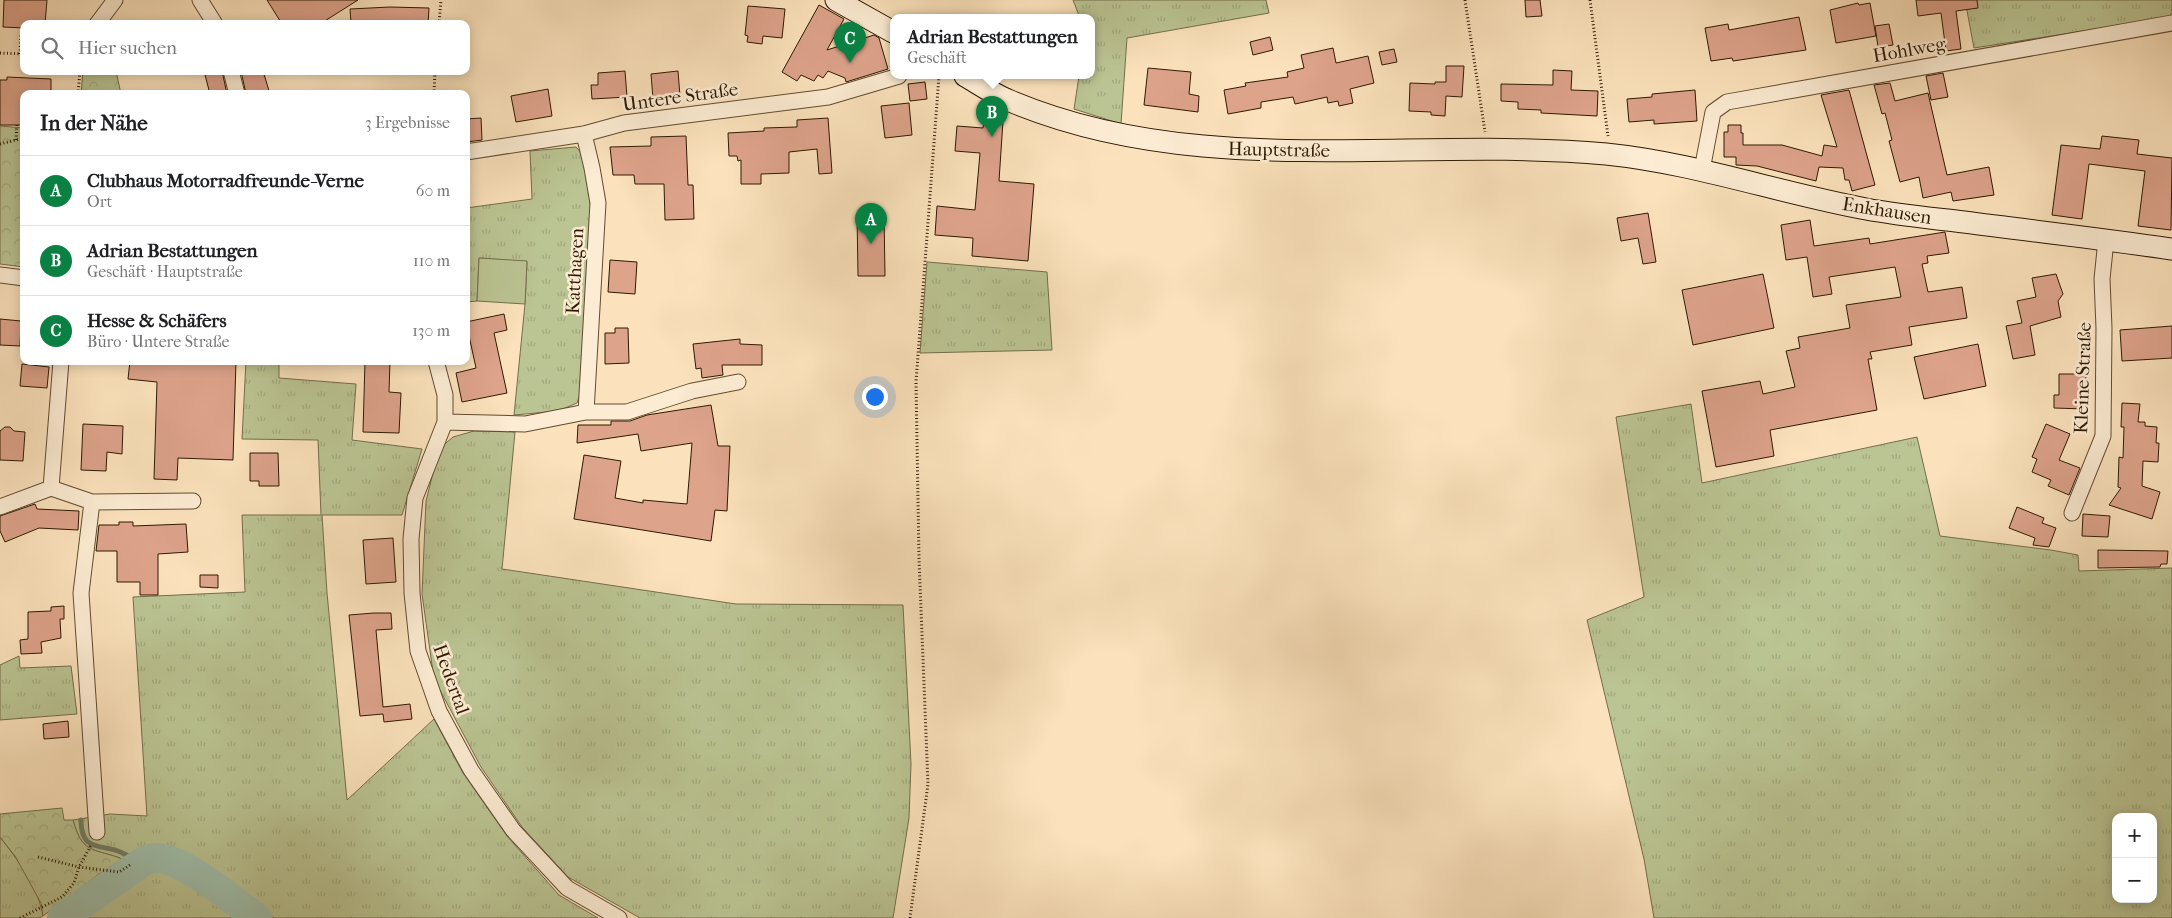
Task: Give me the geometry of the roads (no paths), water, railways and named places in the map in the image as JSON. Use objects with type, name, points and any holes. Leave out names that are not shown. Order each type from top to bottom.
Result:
[{"type":"main road","points":[[836,0],[890,30]]},
{"type":"main road","name":"Hauptstraße","points":[[970,79],[1005,99],[1054,118],[1100,131],[1155,141],[1216,148],[1488,150],[1607,155]]},
{"type":"main road","name":"Enkhausen","points":[[1607,155],[1702,170],[1865,209],[2172,249]]},
{"type":"street","points":[[100,20],[115,0]]},
{"type":"street","points":[[200,0],[212,20]]},
{"type":"street","name":"Hohlweg","points":[[1702,170],[1713,112],[1727,102],[2172,23]]},
{"type":"street","points":[[232,75],[236,90]]},
{"type":"street","name":"Untere Straße","points":[[470,151],[584,134],[624,123],[828,97],[890,79]]},
{"type":"street","name":"Katthagen","points":[[584,134],[598,203],[586,412]]},
{"type":"street","name":"Kleine Straße","points":[[2072,513],[2103,436],[2104,328],[2102,279],[2106,240]]},
{"type":"street","points":[[0,275],[20,278]]},
{"type":"street","points":[[52,488],[61,365]]},
{"type":"street","name":"Hedertal","points":[[437,365],[445,395],[445,422],[415,498],[411,539],[412,593],[418,651],[436,702],[471,770],[513,830],[567,888],[619,918]]},
{"type":"street","points":[[445,422],[526,424],[586,412],[627,412],[692,391],[738,382]]},
{"type":"street","points":[[0,507],[52,488],[92,502],[193,501]]},
{"type":"street","points":[[92,502],[81,593],[97,832]]},
{"type":"waterway","points":[[81,820],[83,835],[90,843],[118,851],[141,863]]},
{"type":"waterway","points":[[62,918],[141,863],[148,859],[156,858],[180,865],[194,873],[257,918]]},
{"type":"place","name":"Hesse & Schäfers","points":[[850,63]]},
{"type":"place","name":"Adrian Bestattungen","points":[[992,137]]},
{"type":"place","name":"Clubhaus Motorradfreunde-Verne","points":[[871,244]]}]
